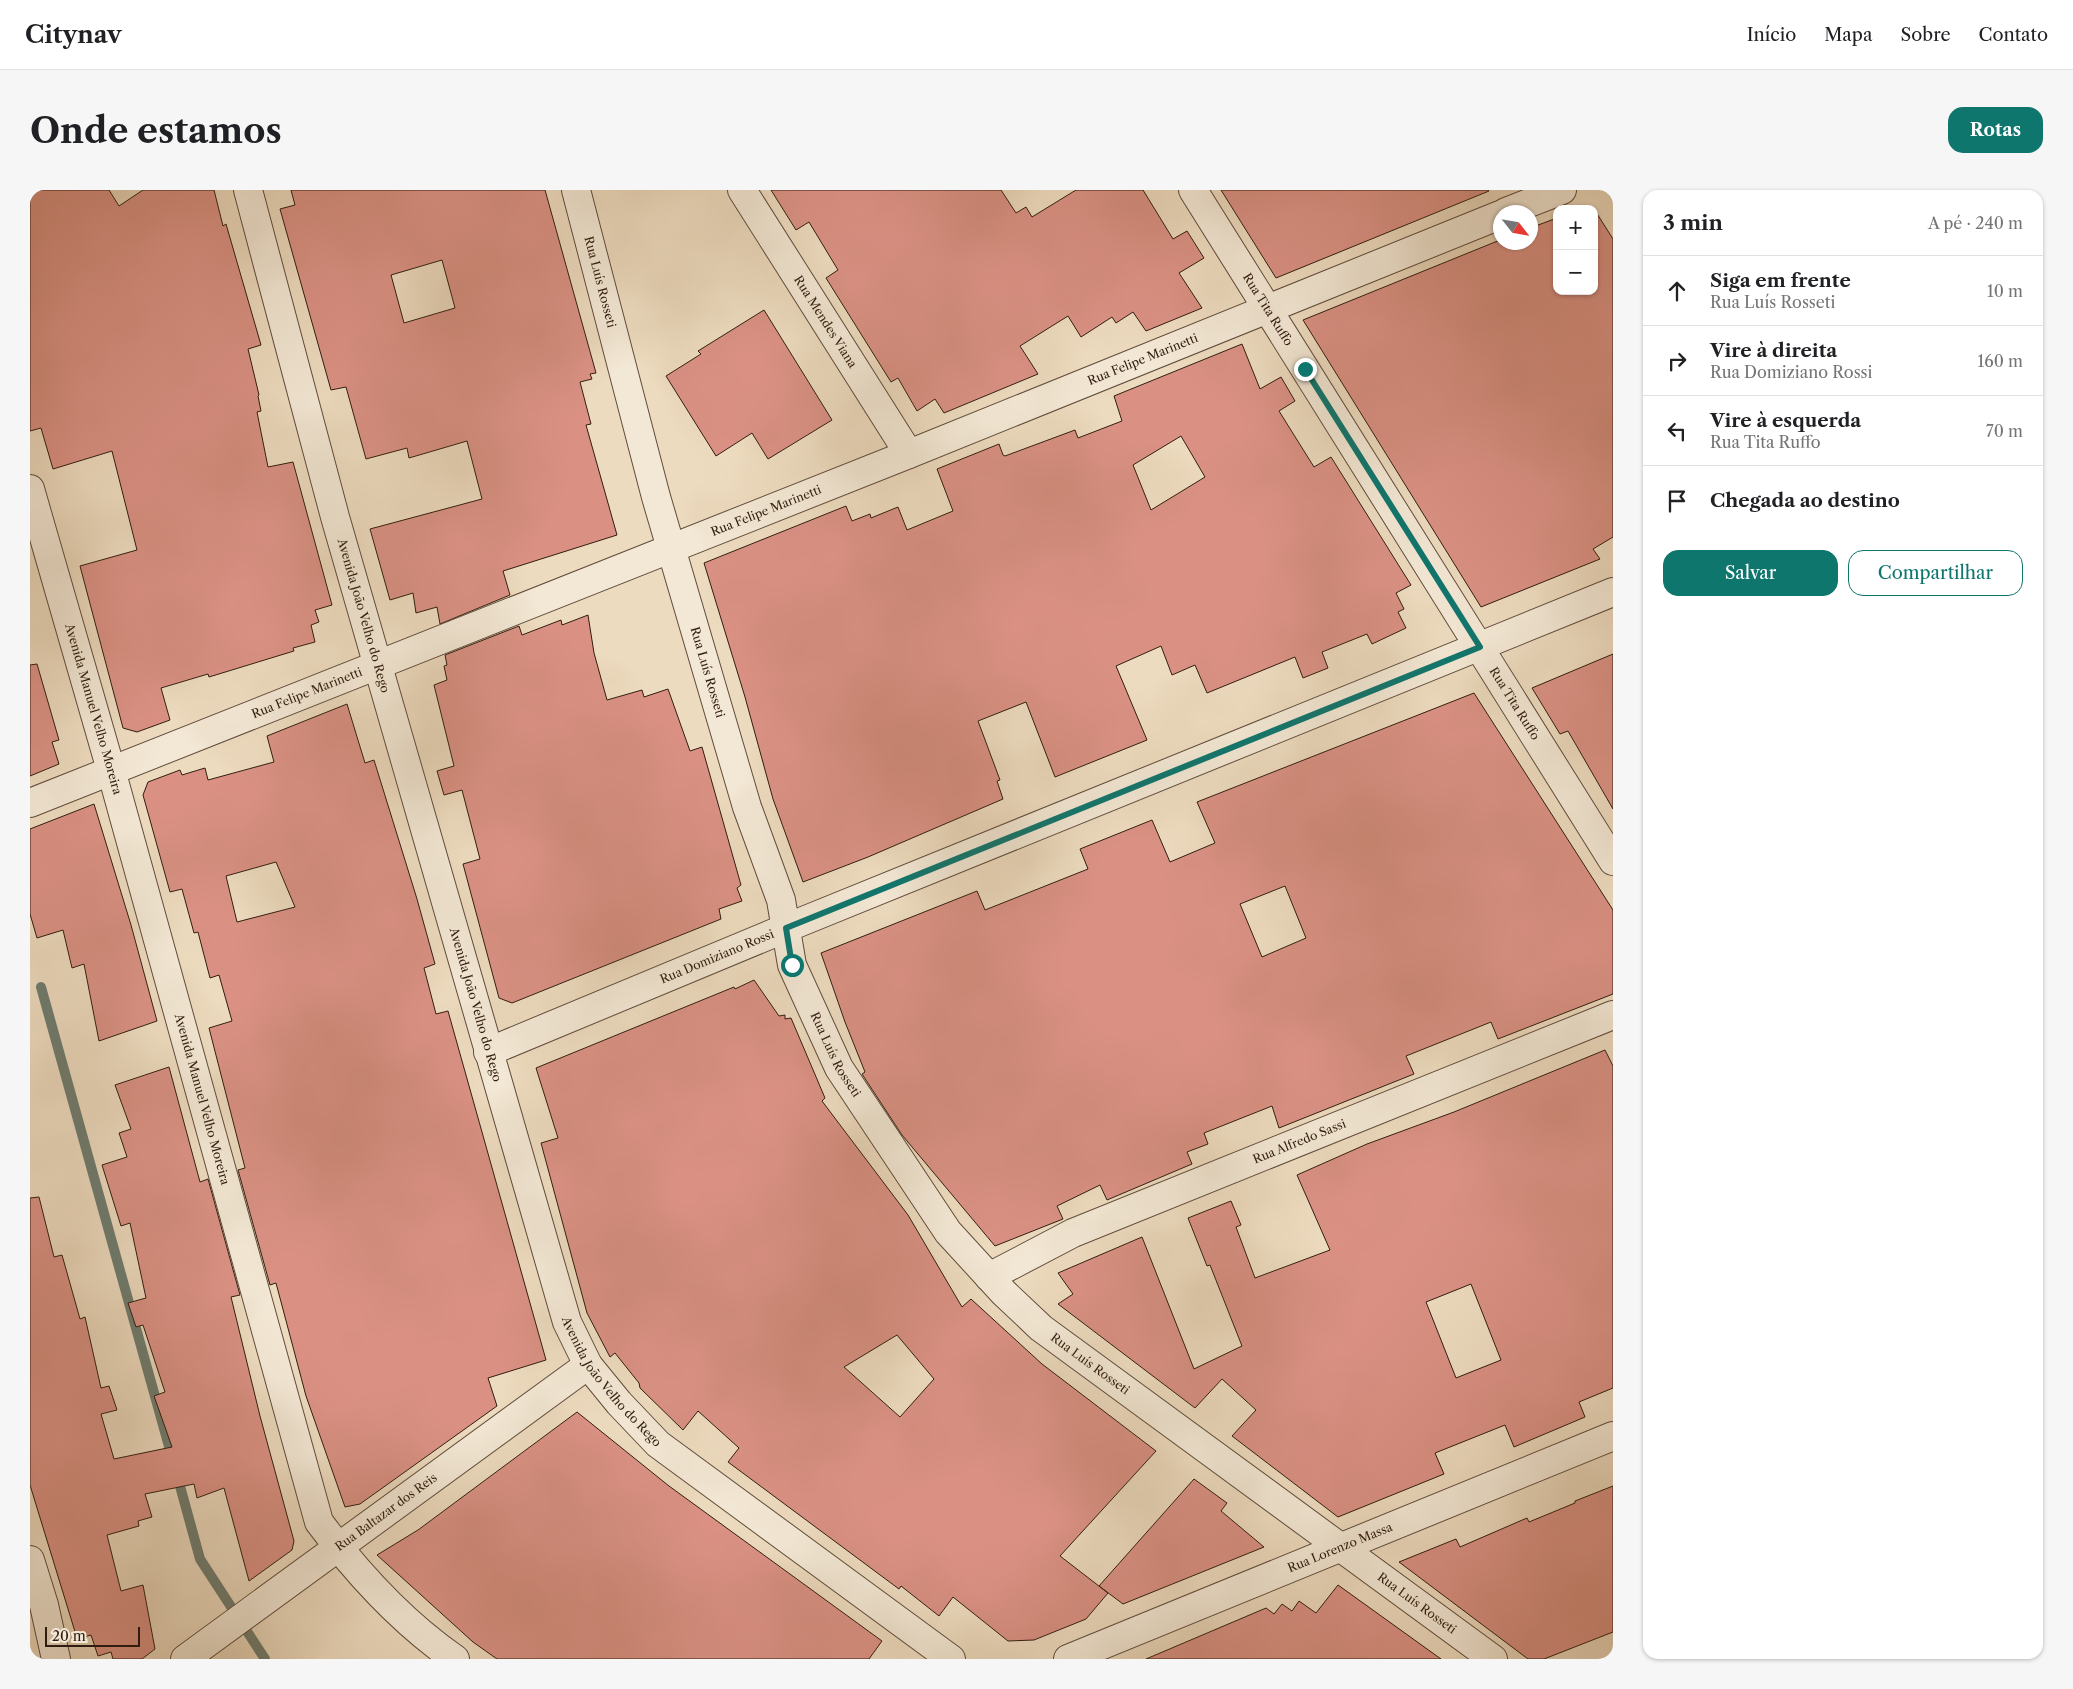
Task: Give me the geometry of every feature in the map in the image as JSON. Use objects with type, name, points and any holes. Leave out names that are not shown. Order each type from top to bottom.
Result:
[{"type":"street","name":"Avenida João Velho do Rego","points":[[248,190],[335,517],[567,1322],[588,1364],[618,1403],[658,1444],[951,1659]]},
{"type":"street","name":"Rua Luís Rosseti","points":[[576,190],[656,497],[746,807],[781,900],[792,965],[839,1068],[948,1232],[1041,1328],[1493,1659]]},
{"type":"street","name":"Rua Mendes Viana","points":[[742,190],[909,454]]},
{"type":"street","name":"Rua Tita Ruffo","points":[[1193,190],[1613,861]]},
{"type":"street","points":[[1524,205],[1562,190]]},
{"type":"street","name":"Rua Felipe Marinetti","points":[[30,803],[909,454],[1493,218]]},
{"type":"street","name":"Avenida Manuel Velho Moreira","points":[[30,489],[319,1522],[338,1547],[428,1640],[455,1659]]},
{"type":"street","name":"Rua Domiziano Rossi","points":[[488,1052],[786,928],[1613,592]]},
{"type":"street","name":"Rua Alfredo Sassi","points":[[990,1277],[1073,1233],[1613,1015]]},
{"type":"street","name":"Rua Baltazar dos Reis","points":[[185,1659],[588,1364]]},
{"type":"street","name":"Rua Lorenzo Massa","points":[[1068,1659],[1613,1436]]},
{"type":"street","points":[[30,1560],[44,1605],[56,1659]]},
{"type":"building","points":[[30,190],[109,190],[119,206],[143,190],[214,190],[223,226],[226,224],[261,345],[248,349],[259,395],[261,411],[257,412],[268,467],[293,462],[332,605],[315,610],[319,622],[311,625],[315,642],[293,648],[294,651],[209,677],[208,674],[161,688],[170,720],[137,732],[123,728],[80,566],[137,550],[112,451],[53,469],[41,428],[30,431]]},
{"type":"building","points":[[291,190],[545,190],[596,373],[590,374],[592,379],[580,382],[591,424],[586,425],[617,535],[503,571],[510,595],[440,624],[437,607],[416,613],[413,593],[390,600],[370,529],[482,499],[467,441],[409,458],[407,448],[366,459],[346,387],[331,390],[280,209],[295,205]],"holes":[[[442,260],[455,308],[404,323],[391,275]]]},
{"type":"building","points":[[771,190],[1001,190],[1016,213],[1026,207],[1032,217],[1076,190],[1143,190],[1173,239],[1187,231],[1204,258],[1179,273],[1202,308],[1146,331],[1133,312],[1116,323],[1112,317],[1081,337],[1068,316],[1020,346],[1038,374],[944,413],[935,399],[917,411],[898,378],[891,382],[826,278],[838,270],[809,222],[796,230]]},
{"type":"building","points":[[1221,190],[1488,190],[1489,191],[1276,278]]},
{"type":"building","points":[[1598,215],[1613,239],[1613,537],[1593,549],[1600,559],[1481,607],[1303,320],[1493,243],[1493,250],[1538,250],[1538,225],[1553,219],[1553,295],[1598,295]]},
{"type":"building","points":[[764,310],[832,420],[768,459],[752,433],[716,456],[666,376],[701,354],[698,351]]},
{"type":"building","points":[[1242,344],[1260,389],[1281,377],[1295,401],[1279,411],[1314,467],[1331,457],[1411,585],[1396,593],[1404,609],[1398,612],[1406,628],[1372,644],[1367,634],[1322,652],[1328,668],[1303,678],[1295,657],[1207,693],[1195,665],[1172,675],[1161,646],[1116,666],[1147,740],[1055,777],[1026,702],[978,721],[1000,780],[997,781],[1003,799],[868,857],[803,882],[773,799],[745,697],[704,563],[846,506],[852,521],[870,514],[871,518],[898,507],[907,530],[953,511],[937,469],[999,444],[1005,456],[1075,430],[1078,438],[1122,421],[1114,396]],"holes":[[[1181,436],[1205,477],[1151,510],[1133,465]]]},
{"type":"building","points":[[588,615],[594,653],[607,700],[642,690],[644,697],[668,689],[690,751],[702,747],[741,885],[737,888],[742,901],[719,909],[721,919],[512,1003],[499,998],[463,864],[480,859],[462,790],[444,795],[437,771],[454,766],[434,685],[447,680],[444,666],[447,665],[445,655],[519,626],[522,635],[561,620],[562,625]]},
{"type":"building","points":[[1613,654],[1613,809],[1568,731],[1560,734],[1532,688]]},
{"type":"building","points":[[37,664],[59,740],[52,742],[59,764],[30,776],[30,665]]},
{"type":"building","points":[[1474,693],[1613,910],[1613,994],[1498,1039],[1491,1022],[1406,1056],[1414,1074],[1279,1128],[1272,1106],[1204,1133],[1208,1144],[1187,1152],[1192,1164],[1107,1200],[1100,1185],[1057,1206],[1063,1219],[995,1246],[902,1135],[862,1074],[865,1072],[821,953],[977,891],[985,910],[1088,869],[1080,849],[1152,820],[1170,862],[1215,843],[1197,802]],"holes":[[[1285,886],[1306,938],[1262,957],[1240,904]]]},
{"type":"building","points":[[347,704],[365,763],[374,760],[435,964],[424,968],[436,1014],[448,1011],[546,1360],[488,1378],[497,1406],[360,1504],[345,1507],[306,1396],[276,1283],[270,1285],[238,1170],[245,1168],[209,1028],[232,1021],[219,975],[210,978],[198,932],[194,933],[182,889],[170,892],[143,795],[148,782],[180,770],[182,775],[205,768],[208,780],[274,762],[267,736]],"holes":[[[276,862],[295,907],[237,922],[226,876]]]},
{"type":"building","points":[[94,804],[131,925],[157,1021],[99,1041],[84,964],[72,968],[63,930],[37,938],[30,914],[30,829]]},
{"type":"building","points":[[754,980],[779,1016],[785,1015],[785,1019],[791,1018],[825,1098],[822,1101],[908,1215],[962,1307],[971,1299],[1042,1364],[1156,1451],[1060,1556],[1108,1593],[1086,1619],[1034,1640],[1008,1641],[953,1597],[939,1616],[901,1586],[899,1589],[728,1462],[739,1448],[698,1411],[683,1430],[640,1388],[639,1383],[615,1353],[610,1357],[587,1313],[541,1143],[558,1138],[536,1068],[734,987],[735,989]],"holes":[[[897,1335],[934,1379],[900,1417],[844,1367]]]},
{"type":"building","points":[[1605,1050],[1613,1066],[1613,1388],[1579,1402],[1585,1417],[1514,1447],[1505,1425],[1435,1453],[1444,1474],[1338,1517],[1232,1436],[1256,1410],[1222,1379],[1195,1408],[1058,1304],[1073,1294],[1058,1273],[1142,1237],[1194,1369],[1242,1346],[1210,1265],[1207,1266],[1188,1218],[1231,1201],[1241,1225],[1236,1227],[1255,1278],[1330,1250],[1297,1175],[1367,1144],[1454,1112]],"holes":[[[1471,1284],[1501,1360],[1456,1378],[1426,1302]]]},
{"type":"building","points":[[169,1067],[200,1182],[208,1179],[240,1295],[231,1297],[260,1416],[294,1541],[292,1550],[249,1581],[224,1488],[197,1498],[194,1484],[145,1494],[152,1517],[138,1521],[139,1526],[107,1535],[121,1591],[143,1585],[155,1649],[142,1659],[113,1659],[111,1652],[98,1656],[91,1635],[84,1637],[83,1632],[76,1635],[30,1485],[30,1198],[39,1197],[54,1257],[62,1255],[80,1319],[85,1317],[101,1388],[109,1386],[117,1410],[101,1414],[114,1459],[172,1447],[154,1396],[165,1392],[143,1325],[136,1327],[128,1303],[146,1298],[130,1223],[121,1226],[102,1165],[127,1157],[119,1133],[131,1129],[115,1085]]},
{"type":"building","points":[[577,1412],[669,1486],[882,1641],[869,1659],[497,1659],[473,1642],[377,1555],[418,1530]]},
{"type":"building","points":[[1194,1479],[1227,1503],[1221,1511],[1264,1547],[1123,1604],[1099,1586]]},
{"type":"building","points":[[1613,1486],[1613,1632],[1544,1659],[1528,1659],[1399,1562],[1456,1539],[1460,1547],[1527,1518],[1529,1522]]},
{"type":"building","points":[[1338,1585],[1441,1659],[1146,1659],[1266,1608],[1274,1614],[1282,1604],[1292,1611],[1299,1601],[1316,1613]]},
{"type":"waterway","points":[[41,987],[173,1461]]},
{"type":"waterway","points":[[177,1475],[200,1559],[265,1659]]},
{"type":"route","points":[[792,965],[786,928],[1480,647],[1305,369]]}]
